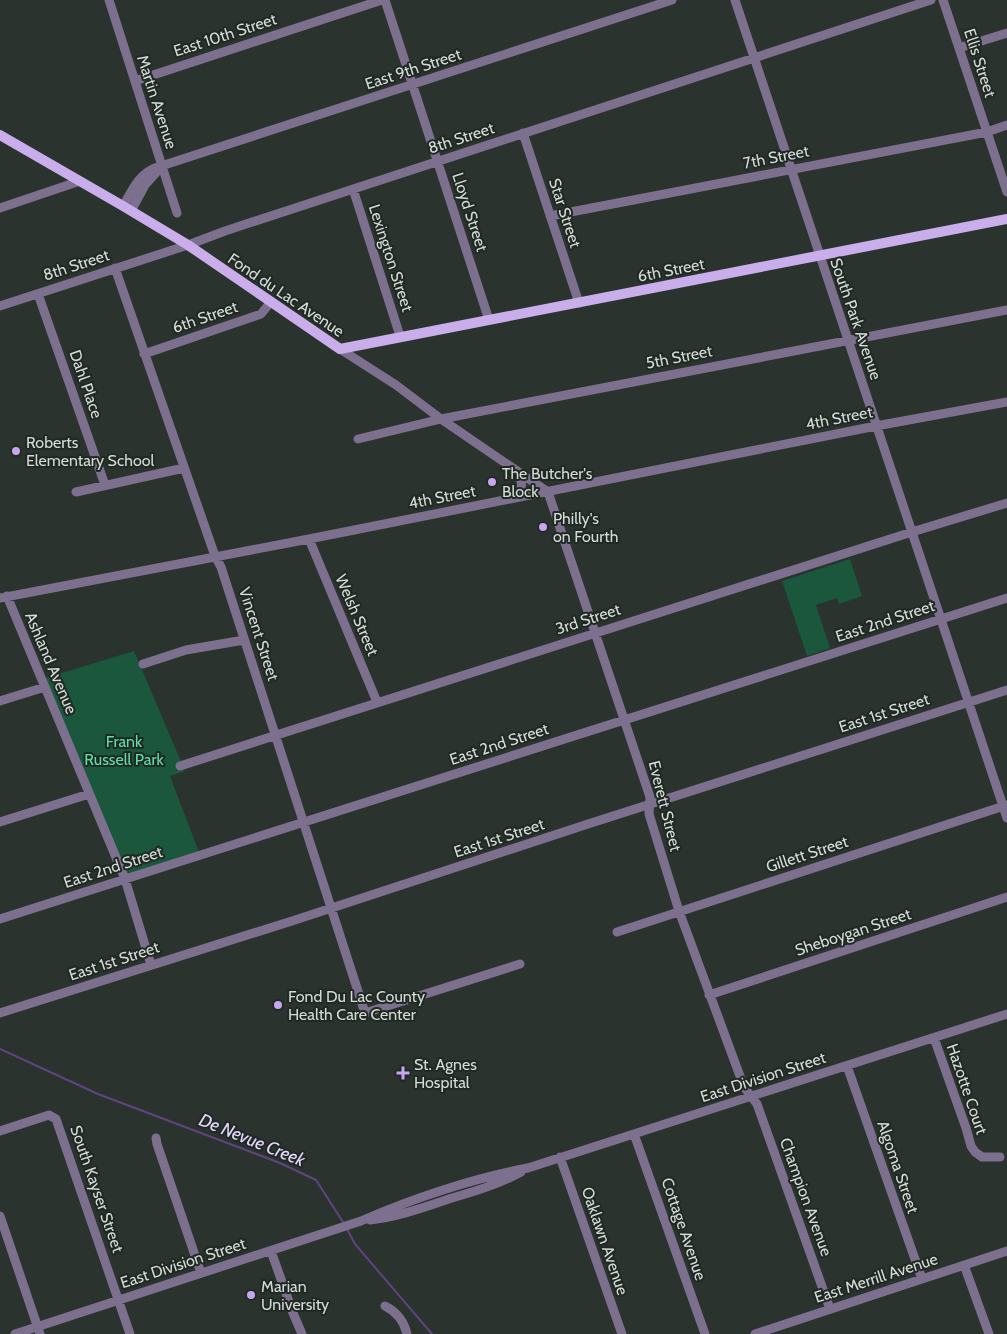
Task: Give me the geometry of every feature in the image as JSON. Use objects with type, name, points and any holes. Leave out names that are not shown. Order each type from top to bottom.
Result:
[{"type":"main road","name":"Fond du Lac Avenue","points":[[0,135],[127,208],[188,246],[340,349]]},
{"type":"main road","name":"6th Street","points":[[340,349],[1007,219]]},
{"type":"street","name":"Martin Avenue","points":[[108,0],[177,213]]},
{"type":"street","name":"East 10th Street","points":[[135,81],[381,0]]},
{"type":"street","name":"Lloyd Street","points":[[381,0],[438,161],[489,320]]},
{"type":"street","name":"East 9th Street","points":[[127,208],[141,177],[149,171],[162,166],[672,0]]},
{"type":"street","name":"South Park Avenue","points":[[735,0],[940,619],[1005,805],[1007,818]]},
{"type":"street","name":"8th Street","points":[[0,306],[188,246],[225,231],[931,0]]},
{"type":"street","name":"Ellis Street","points":[[943,0],[1007,192]]},
{"type":"street","points":[[959,48],[1007,33]]},
{"type":"street","name":"7th Street","points":[[550,216],[987,132],[1007,125]]},
{"type":"street","name":"Star Street","points":[[523,133],[579,303]]},
{"type":"street","points":[[0,208],[80,181]]},
{"type":"street","name":"Lexington Street","points":[[353,189],[400,336]]},
{"type":"street","name":"Vincent Street","points":[[115,268],[215,556],[221,567],[365,1013],[520,964]]},
{"type":"street","name":"Dahl Place","points":[[38,294],[105,485]]},
{"type":"street","name":"6th Street","points":[[144,354],[261,314],[270,303]]},
{"type":"street","name":"5th Street","points":[[358,439],[441,418],[1007,310]]},
{"type":"street","name":"Fond du Lac Avenue","points":[[340,349],[396,385],[548,492]]},
{"type":"street","name":"4th Street","points":[[4,597],[1007,402]]},
{"type":"street","points":[[76,492],[184,468]]},
{"type":"street","points":[[514,468],[521,484],[519,494],[515,498]]},
{"type":"street","name":"Everett Street","points":[[548,492],[650,797],[649,814],[679,911],[744,1087],[752,1096]]},
{"type":"street","name":"3rd Street","points":[[180,766],[1007,503]]},
{"type":"street","name":"Welsh Street","points":[[309,539],[377,702]]},
{"type":"street","name":"Ashland Avenue","points":[[4,597],[45,687],[124,879],[151,965]]},
{"type":"street","name":"East 2nd Street","points":[[0,919],[1007,598]]},
{"type":"street","points":[[143,664],[186,650],[244,640]]},
{"type":"street","points":[[0,701],[45,687]]},
{"type":"street","name":"East 1st Street","points":[[0,1013],[1007,690]]},
{"type":"street","points":[[0,822],[89,794]]},
{"type":"street","name":"Gillett Street","points":[[617,932],[1005,805]]},
{"type":"street","name":"Sheboygan Street","points":[[709,995],[1007,897]]},
{"type":"street","name":"East Division Street","points":[[15,1334],[38,1330],[119,1300],[361,1221],[382,1219],[432,1205],[505,1181],[528,1168],[560,1157],[1007,1014]]},
{"type":"street","name":"Hazotte Court","points":[[934,1038],[971,1146],[982,1157],[1000,1157]]},
{"type":"street","name":"Algoma Street","points":[[847,1066],[922,1279]]},
{"type":"street","name":"Champion Avenue","points":[[752,1096],[757,1104],[830,1309]]},
{"type":"street","name":"South Kayser Street","points":[[0,1131],[49,1115],[54,1116],[61,1130],[130,1334]]},
{"type":"street","name":"Cottage Avenue","points":[[634,1134],[705,1334]]},
{"type":"street","points":[[156,1138],[201,1273]]},
{"type":"street","name":"Oaklawn Avenue","points":[[560,1157],[622,1334]]},
{"type":"street","points":[[0,1216],[38,1330]]},
{"type":"street","points":[[271,1251],[302,1334]]},
{"type":"street","name":"East Merrill Avenue","points":[[755,1334],[1007,1251]]},
{"type":"street","points":[[964,1265],[989,1334]]},
{"type":"street","points":[[385,1306],[398,1316],[407,1334]]},
{"type":"green space","points":[[850,559],[862,596],[839,604],[837,598],[816,605],[830,648],[807,656],[782,581]]},
{"type":"green space","name":"Frank Russell Park","points":[[134,651],[185,771],[170,776],[200,855],[125,879],[42,679]]},
{"type":"waterway","name":"De Nevue Creek","points":[[0,1049],[98,1094],[280,1163],[316,1180],[343,1222]]},
{"type":"waterway","name":"De Nevue Creek","points":[[347,1229],[355,1244],[432,1334]]},
{"type":"place","name":"Roberts Elementary School","points":[[16,451]]},
{"type":"place","name":"The Butcher's Block","points":[[492,482]]},
{"type":"place","name":"Philly's on Fourth","points":[[543,527]]},
{"type":"place","name":"Fond Du Lac County Health Care Center","points":[[278,1005]]},
{"type":"place","name":"St. Agnes Hospital","points":[[403,1073]]},
{"type":"place","name":"Marian University","points":[[251,1295]]}]
